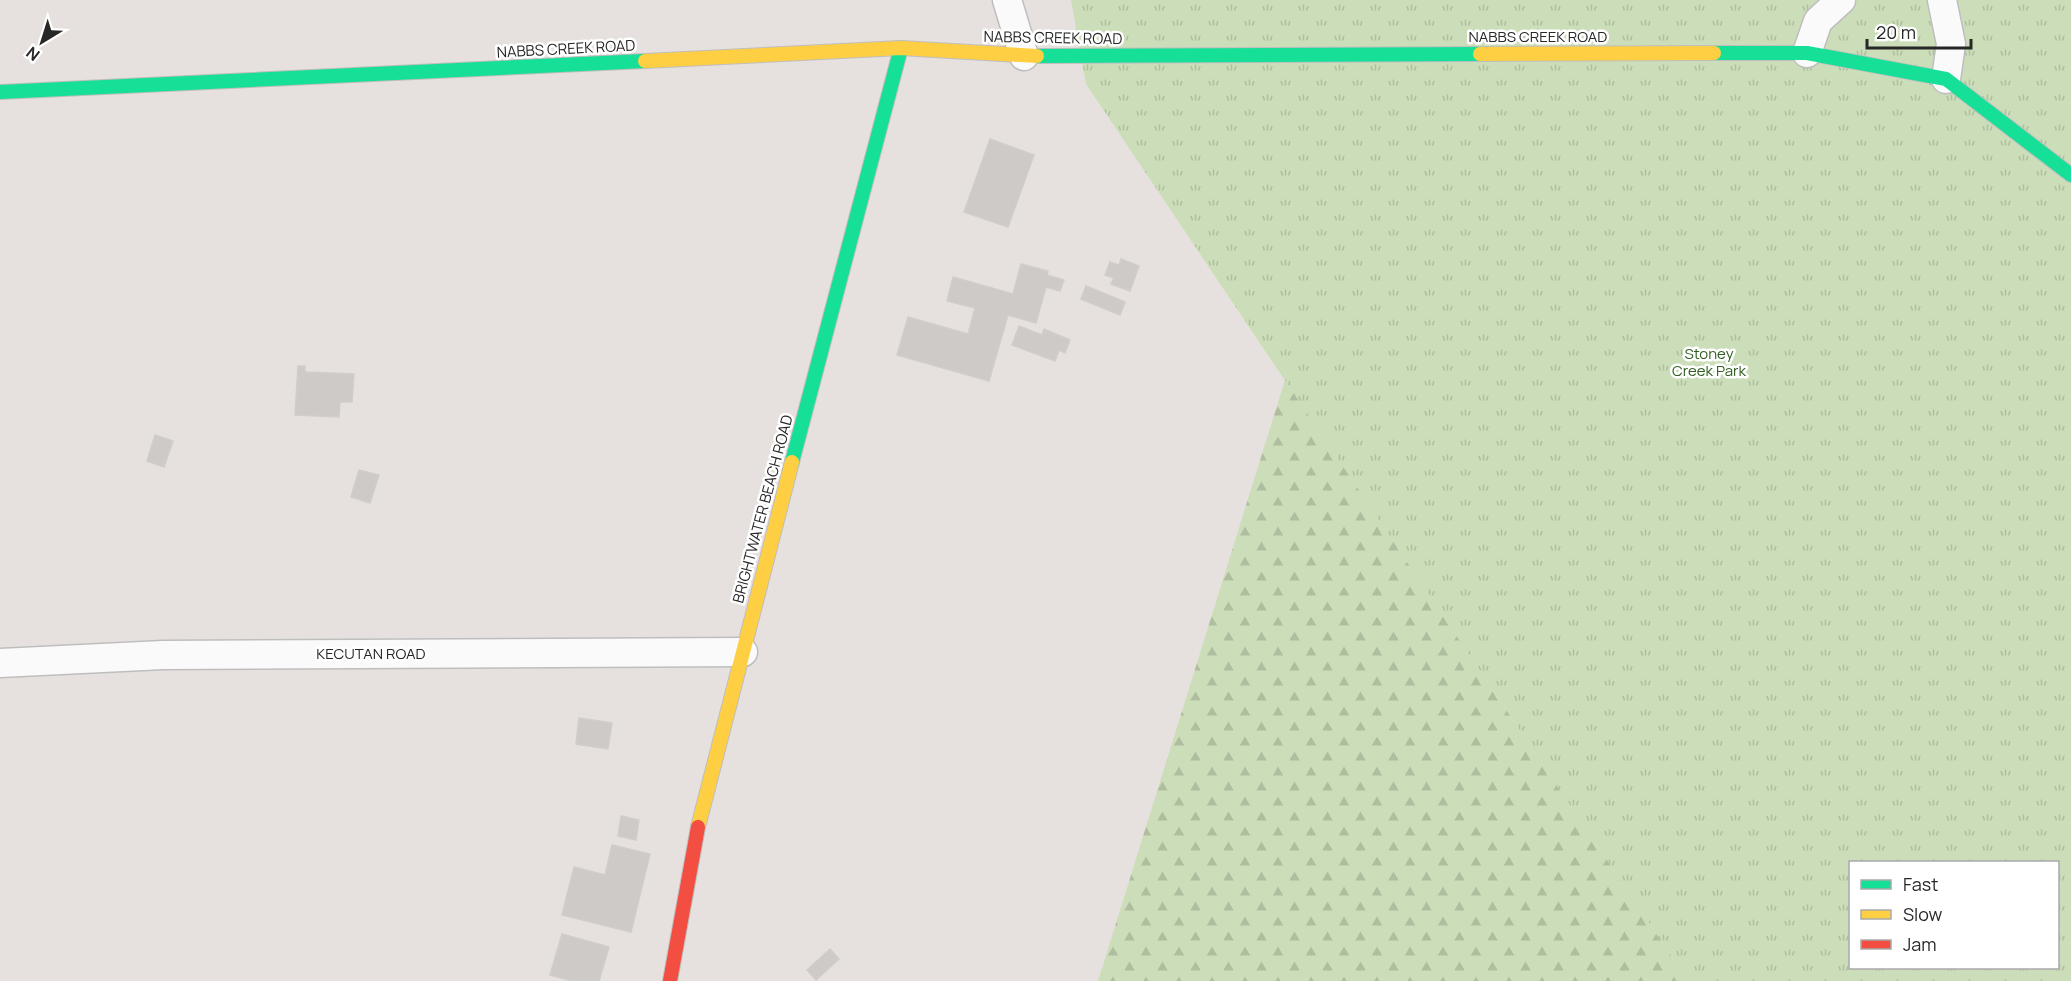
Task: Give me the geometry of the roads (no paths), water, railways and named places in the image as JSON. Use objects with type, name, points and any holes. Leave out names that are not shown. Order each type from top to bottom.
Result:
[{"type":"street","points":[[1007,0],[1024,56]]},
{"type":"street","points":[[1806,52],[1818,21],[1841,0]]},
{"type":"street","points":[[1941,0],[1951,44],[1946,79]]},
{"type":"street","name":"NABBS CREEK ROAD","points":[[0,92],[902,48],[1024,56],[1806,52],[1946,79],[2071,175]]},
{"type":"street","name":"BRIGHTWATER BEACH ROAD","points":[[669,981],[700,814],[902,48]]},
{"type":"street","name":"KECUTAN ROAD","points":[[0,663],[163,655],[743,652]]},
{"type":"park label","name":"Stoney Creek Park","points":[[1709,362]]}]
